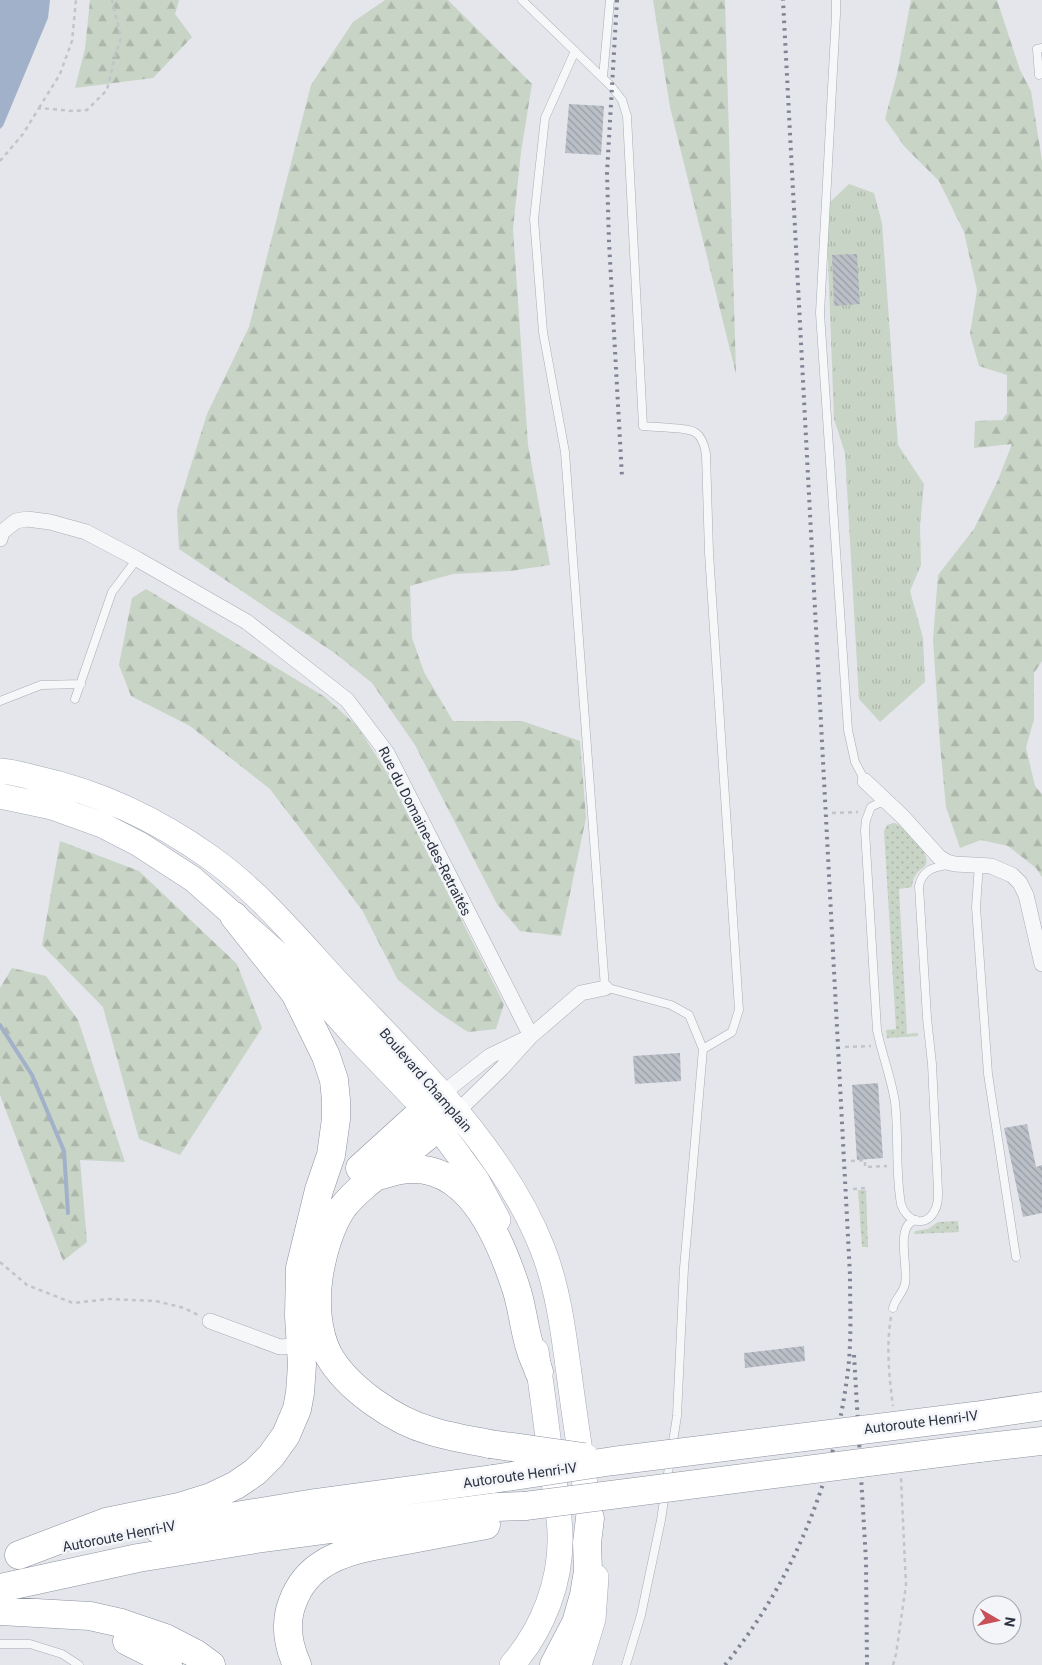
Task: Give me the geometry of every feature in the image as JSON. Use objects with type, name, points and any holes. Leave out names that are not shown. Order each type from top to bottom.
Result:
[{"type":"highway","points":[[234,916],[296,993],[326,1056],[334,1080],[336,1119],[331,1155],[319,1190],[300,1268],[298,1299],[313,1344],[329,1355],[368,1399],[401,1419],[429,1431],[490,1444],[613,1462]]},
{"type":"highway","points":[[10,1558],[106,1522],[179,1507],[211,1497],[236,1485],[255,1472],[271,1456],[286,1435],[297,1409],[302,1381],[318,1320],[317,1301],[321,1263],[334,1223],[353,1194],[373,1178],[441,1111]]},
{"type":"highway","points":[[305,1248],[314,1227],[334,1196],[365,1163],[441,1111]]},
{"type":"highway","points":[[373,1178],[394,1170],[422,1168],[448,1178],[468,1194],[485,1218],[505,1257],[517,1290],[531,1350],[540,1372]]},
{"type":"highway","name":"Autoroute Henri-IV","points":[[10,1558],[142,1531],[315,1503],[1042,1406]]},
{"type":"highway","name":"Autoroute Henri-IV","points":[[0,1588],[138,1558],[243,1541],[497,1515],[525,1506],[1042,1441]]},
{"type":"highway","points":[[297,1665],[288,1638],[289,1615],[299,1587],[319,1566],[347,1554],[497,1515]]},
{"type":"highway","points":[[554,1665],[576,1623],[584,1595],[588,1571],[587,1543],[590,1518]]},
{"type":"highway","points":[[0,1610],[90,1616],[121,1623],[165,1638],[196,1654],[211,1665]]},
{"type":"highway","points":[[39,1614],[77,1624],[130,1642],[159,1657],[168,1665]]},
{"type":"main road","name":"Boulevard Champlain","points":[[0,771],[68,785],[110,801],[153,821],[212,859],[258,898],[441,1111],[514,1190],[531,1222],[544,1253],[556,1293],[564,1335],[595,1552],[596,1586],[593,1619],[580,1665]]},
{"type":"main road","name":"Boulevard Champlain","points":[[0,796],[52,807],[102,825],[139,844],[193,879],[296,970],[355,1036],[441,1111],[507,1239],[529,1305],[540,1372],[560,1533],[558,1564],[554,1588],[546,1611],[521,1654],[512,1665]]},
{"type":"street","name":"Rue du Domaine-des-Retraités","points":[[0,539],[2,532],[16,521],[27,519],[50,522],[86,532],[247,622],[347,700],[387,753],[531,1036]]},
{"type":"street","points":[[866,781],[947,862],[991,866],[1012,875],[1020,883],[1026,895],[1042,964]]},
{"type":"street","points":[[441,1111],[502,1068],[531,1036],[581,993],[605,988]]},
{"type":"street","points":[[441,1111],[490,1056],[531,1036]]},
{"type":"street","points":[[210,1321],[280,1347],[313,1344]]},
{"type":"lane","points":[[522,0],[603,77],[622,100],[627,116],[643,426],[693,430],[704,443],[706,454],[709,553],[739,1010],[732,1032],[703,1049]]},
{"type":"lane","points":[[603,77],[610,0]]},
{"type":"lane","points":[[836,0],[820,313],[848,730],[855,762],[866,781]]},
{"type":"lane","points":[[1039,76],[1037,49],[1042,48]]},
{"type":"lane","points":[[575,51],[545,118],[534,219],[543,332],[565,452],[605,988],[671,1006],[689,1015],[703,1049],[684,1268],[677,1416],[661,1520],[641,1615],[626,1665]]},
{"type":"lane","points":[[75,699],[112,592],[137,559]]},
{"type":"lane","points":[[0,702],[41,686],[81,684]]},
{"type":"lane","points":[[892,806],[879,803],[872,807],[868,811],[865,830],[877,1030],[892,1083],[901,1204],[906,1215],[916,1220]]},
{"type":"lane","points":[[893,1308],[905,1282],[904,1232],[907,1224],[916,1220],[926,1219],[932,1214],[937,1205],[938,1192],[932,1064],[927,1018],[919,886],[922,876],[929,870],[939,866],[955,864]]},
{"type":"lane","points":[[979,864],[976,907],[988,1074],[1016,1257]]},
{"type":"lane","points":[[0,1644],[30,1644],[62,1654],[79,1665]]},
{"type":"path","points":[[0,161],[23,134],[60,74],[72,41],[76,0]]},
{"type":"path","points":[[39,108],[73,111],[87,110],[107,90],[115,56],[122,38],[112,0]]},
{"type":"path","points":[[832,813],[868,811]]},
{"type":"path","points":[[845,1047],[880,1045]]},
{"type":"path","points":[[851,1161],[865,1160],[865,1167],[898,1166]]},
{"type":"path","points":[[853,1188],[866,1188],[868,1191]]},
{"type":"path","points":[[0,1262],[27,1285],[73,1303],[109,1299],[156,1301],[184,1308],[210,1321]]},
{"type":"path","points":[[893,1308],[888,1348],[894,1410]]},
{"type":"path","points":[[893,1665],[906,1585],[900,1469]]},
{"type":"green space","points":[[90,0],[179,0],[175,14],[192,37],[153,78],[75,88],[85,49]]},
{"type":"green space","points":[[385,0],[448,0],[532,84],[521,152],[513,229],[528,445],[550,565],[510,571],[453,574],[410,586],[412,638],[424,672],[453,721],[522,721],[580,741],[586,818],[561,936],[520,931],[497,904],[415,745],[372,683],[336,654],[179,549],[177,510],[207,414],[249,327],[311,85],[353,22]]},
{"type":"green space","points":[[653,0],[725,0],[736,374],[670,107]]},
{"type":"green space","points":[[911,0],[997,0],[1020,70],[1031,91],[1042,161],[1042,661],[1034,673],[1034,719],[1026,748],[1035,786],[1042,794],[1042,877],[1036,868],[1008,846],[981,840],[960,848],[946,807],[933,640],[938,575],[974,529],[998,480],[1012,444],[974,448],[975,421],[1002,420],[1007,413],[1007,375],[979,366],[970,334],[977,290],[964,232],[939,181],[905,147],[885,119],[897,74]]},
{"type":"green space","points":[[849,184],[874,193],[882,223],[898,445],[924,484],[920,526],[921,565],[910,591],[923,638],[925,682],[880,722],[859,699],[845,453],[834,419],[826,206]]},
{"type":"green space","points":[[146,589],[325,697],[357,726],[386,771],[504,1004],[496,1029],[468,1032],[439,1013],[398,980],[362,910],[270,789],[190,726],[131,696],[119,665],[132,598]]},
{"type":"green space","points":[[894,823],[916,840],[925,853],[926,865],[914,878],[912,887],[899,889],[907,1034],[918,1033],[918,1036],[887,1038],[886,1030],[896,1029],[884,831],[887,825]]},
{"type":"green space","points":[[60,841],[139,871],[237,964],[262,1028],[180,1155],[139,1139],[103,1007],[42,945]]},
{"type":"green space","points":[[12,968],[46,976],[78,1020],[125,1162],[80,1160],[87,1242],[63,1261],[0,1095],[0,988]]},
{"type":"green space","points":[[858,1190],[866,1190],[868,1247],[862,1247]]},
{"type":"green space","points":[[958,1221],[959,1232],[914,1233],[915,1231],[928,1229],[938,1222]]},
{"type":"water","points":[[0,0],[50,0],[48,18],[3,126],[0,129]]},
{"type":"building","points":[[569,104],[604,106],[601,155],[565,153]]},
{"type":"building","points":[[857,254],[860,304],[834,306],[832,255]]},
{"type":"building","points":[[680,1053],[681,1081],[635,1084],[633,1056]]},
{"type":"building","points":[[878,1083],[883,1158],[857,1160],[852,1085]]},
{"type":"building","points":[[1027,1124],[1036,1167],[1042,1165],[1042,1213],[1023,1217],[1004,1128]]},
{"type":"building","points":[[804,1346],[805,1361],[745,1368],[744,1353]]},
{"type":"waterway","points":[[0,1025],[32,1075],[64,1151],[68,1213]]},
{"type":"railway","points":[[617,0],[607,173],[622,477]]},
{"type":"railway","points":[[725,1665],[749,1633],[770,1600],[806,1530],[820,1493],[840,1417],[849,1365],[850,1339],[850,1275],[783,0]]},
{"type":"railway","points":[[854,1355],[866,1561],[867,1665]]}]
